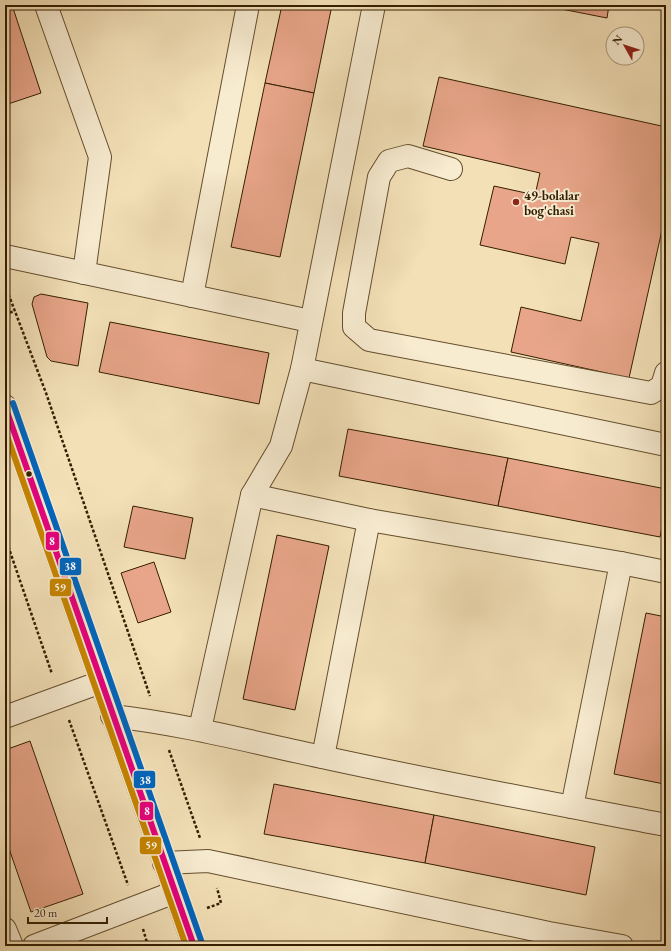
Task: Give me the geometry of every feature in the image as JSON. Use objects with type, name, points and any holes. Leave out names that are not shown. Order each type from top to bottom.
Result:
[{"type":"street","points":[[46,5],[100,157],[84,273]]},
{"type":"street","points":[[192,296],[248,5]]},
{"type":"street","points":[[200,729],[252,495],[281,446],[302,369],[310,322],[374,5]]},
{"type":"street","points":[[452,169],[408,156],[389,161],[379,177],[354,313],[354,327],[370,340],[651,393],[662,386],[666,373]]},
{"type":"street","points":[[5,256],[310,322]]},
{"type":"street","points":[[302,369],[666,445]]},
{"type":"street","points":[[5,406],[112,716],[194,946]]},
{"type":"street","points":[[252,495],[369,520],[666,572]]},
{"type":"street","points":[[323,757],[369,520]]},
{"type":"street","points":[[572,807],[621,563]]},
{"type":"street","points":[[5,717],[61,698],[101,682]]},
{"type":"street","points":[[112,716],[159,721],[200,729],[323,757],[666,825]]},
{"type":"street","points":[[164,863],[208,862],[548,940],[622,946]]},
{"type":"street","points":[[34,946],[175,892]]},
{"type":"street","points":[[5,929],[12,946]]},
{"type":"path","points":[[5,285],[46,393],[208,862],[221,903],[204,909]]},
{"type":"path","points":[[5,314],[15,311]]},
{"type":"path","points":[[5,537],[136,907],[148,946]]},
{"type":"building","points":[[5,5],[12,5],[41,93],[5,105]]},
{"type":"building","points":[[282,5],[332,5],[314,93],[265,83]]},
{"type":"building","points":[[541,5],[609,5],[607,18]]},
{"type":"building","points":[[439,77],[666,127],[666,212],[629,378],[511,352],[521,307],[581,321],[599,243],[571,237],[565,264],[480,245],[494,186],[535,195],[540,173],[423,146]]},
{"type":"building","points":[[265,83],[314,93],[280,257],[231,247]]},
{"type":"building","points":[[41,294],[88,303],[78,366],[51,361],[47,357],[32,304],[34,297]]},
{"type":"building","points":[[110,322],[269,353],[259,404],[99,372]]},
{"type":"building","points":[[348,429],[508,458],[498,506],[339,476]]},
{"type":"building","points":[[508,458],[666,489],[666,507],[660,537],[498,506]]},
{"type":"building","points":[[133,506],[193,518],[185,559],[124,547]]},
{"type":"building","points":[[277,535],[329,546],[295,710],[243,699]]},
{"type":"building","points":[[154,562],[171,612],[138,623],[121,573]]},
{"type":"building","points":[[646,613],[666,617],[666,776],[664,784],[614,774]]},
{"type":"building","points":[[30,741],[83,894],[31,912],[5,837],[5,750]]},
{"type":"building","points":[[274,784],[434,815],[425,863],[264,834]]},
{"type":"building","points":[[434,815],[595,847],[586,895],[425,863]]},
{"type":"transit line","name":"38","points":[[13,403],[202,943]]},
{"type":"transit line","name":"8","points":[[5,406],[194,946]]},
{"type":"transit line","name":"59","points":[[5,430],[186,946]]},
{"type":"place","name":"49-bolalar bog'chasi","points":[[516,202]]}]
